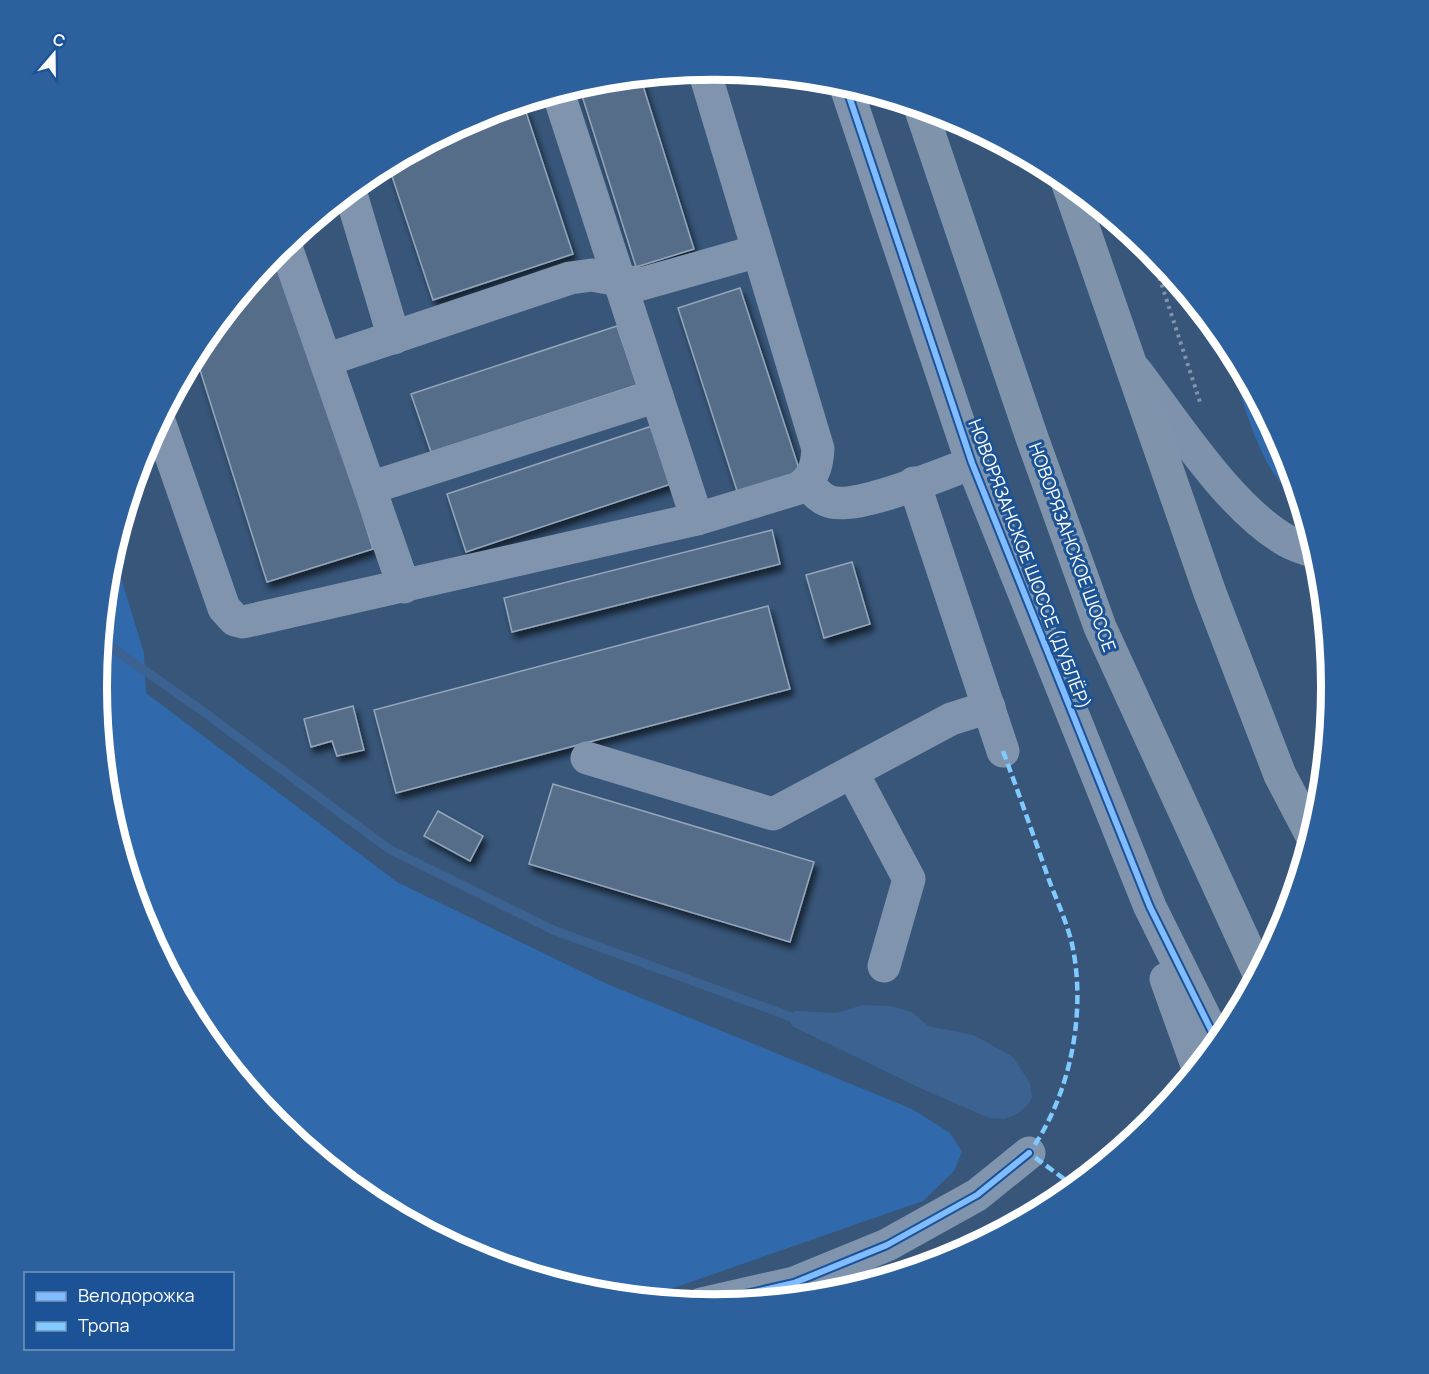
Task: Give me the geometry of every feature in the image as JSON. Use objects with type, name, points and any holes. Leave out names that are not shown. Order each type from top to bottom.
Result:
[{"type":"highway","name":"НОВОРЯЗАНСКОЕ ШОССЕ","points":[[923,117],[1031,435],[1100,627],[1255,964]]},
{"type":"highway","points":[[1072,197],[1210,593],[1272,753],[1306,823]]},
{"type":"main road","points":[[1128,361],[1217,475],[1249,512],[1287,541],[1305,548]]},
{"type":"street","points":[[163,433],[224,608],[235,620],[251,622],[697,519],[786,494],[808,482],[817,466],[818,449],[707,80]]},
{"type":"street","name":"НОВОРЯЗАНСКОЕ ШОССЕ (ДУБЛЁР)","points":[[849,95],[972,463],[1150,907],[1213,1034]]},
{"type":"street","points":[[560,99],[697,519]]},
{"type":"street","points":[[353,200],[394,338]]},
{"type":"street","points":[[326,360],[570,278],[592,275],[620,282],[641,284],[758,250]]},
{"type":"street","points":[[288,254],[404,587]]},
{"type":"street","points":[[370,488],[657,396]]},
{"type":"street","points":[[808,482],[817,495],[828,502],[843,504],[863,501],[972,463]]},
{"type":"street","points":[[914,483],[1004,751]]},
{"type":"street","points":[[587,758],[772,814],[951,719],[989,706]]},
{"type":"street","points":[[852,772],[909,879],[884,966]]},
{"type":"street","points":[[1150,907],[1170,993],[1195,1059]]},
{"type":"street","points":[[749,1293],[794,1283],[887,1245],[977,1195],[1029,1153]]},
{"type":"path","points":[[1157,271],[1202,406]]},
{"type":"shaded area","points":[[1236,374],[1259,418],[1290,492],[1272,471],[1261,451]]},
{"type":"shaded area","points":[[119,570],[144,653],[146,693],[397,882],[607,984],[912,1109],[950,1133],[962,1152],[954,1171],[923,1201],[660,1292],[596,1283],[519,1262],[446,1232],[377,1192],[314,1144],[258,1088],[233,1057],[209,1025],[188,991],[153,919],[139,882],[119,806],[108,727],[107,687],[108,647]]},
{"type":"shaded area","points":[[863,1005],[890,1006],[912,1012],[928,1026],[973,1035],[997,1048],[1013,1057],[1030,1083],[1032,1098],[1027,1106],[1017,1114],[1005,1119],[989,1118],[920,1088],[792,1026],[787,1015],[796,1011],[836,1013]]},
{"type":"building","points":[[643,84],[694,249],[636,267],[582,94]]},
{"type":"building","points":[[525,110],[573,254],[433,300],[391,173],[446,142]]},
{"type":"building","points":[[282,260],[373,549],[267,582],[199,366],[233,317]]},
{"type":"building","points":[[740,288],[803,481],[740,500],[678,308]]},
{"type":"building","points":[[617,326],[637,385],[431,452],[411,394]]},
{"type":"building","points":[[652,426],[671,484],[466,552],[447,494]]},
{"type":"building","points":[[772,530],[780,564],[512,632],[504,598]]},
{"type":"building","points":[[852,562],[870,624],[824,638],[806,575]]},
{"type":"building","points":[[768,606],[790,689],[396,793],[374,710]]},
{"type":"building","points":[[353,706],[364,750],[337,756],[332,741],[311,747],[304,719]]},
{"type":"building","points":[[553,784],[814,862],[790,942],[529,864]]},
{"type":"building","points":[[438,811],[483,836],[470,861],[424,836]]},
{"type":"waterway","points":[[108,645],[197,707],[389,849],[553,930],[797,1019]]},
{"type":"marked path","points":[[1003,751],[1067,928],[1076,970],[1076,1026],[1072,1053],[1055,1106],[1029,1153],[1067,1181]]},
{"type":"cycle path","points":[[849,95],[972,463],[1150,907],[1213,1034]]},
{"type":"cycle path","points":[[749,1293],[794,1283],[887,1245],[977,1195],[1029,1153]]}]
